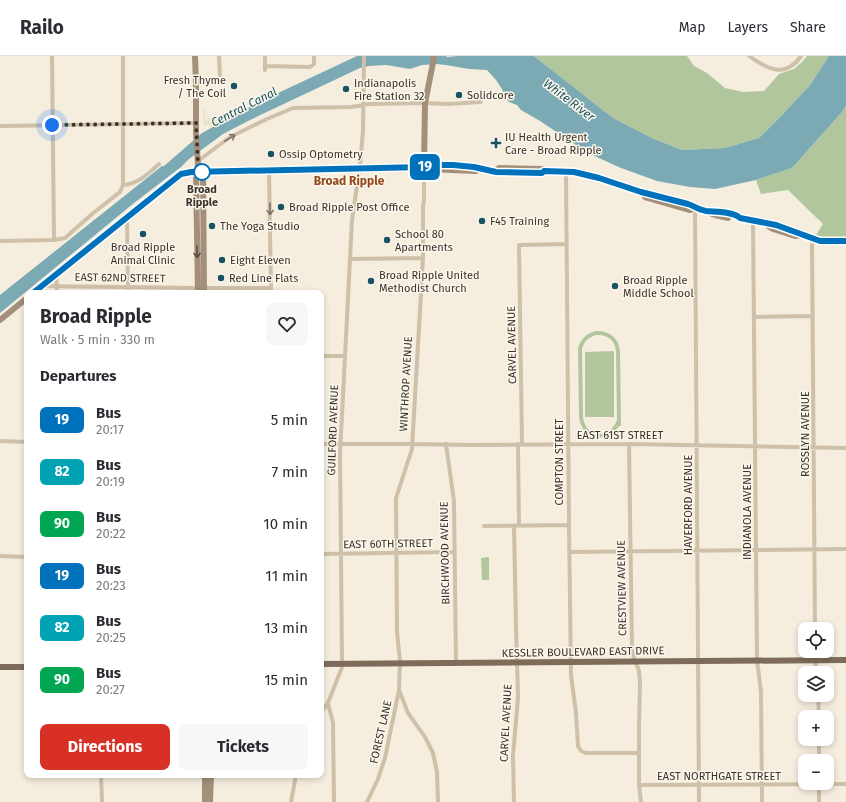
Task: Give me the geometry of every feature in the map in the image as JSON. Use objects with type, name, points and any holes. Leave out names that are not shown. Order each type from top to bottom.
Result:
[{"type":"main road","name":"KESSLER BOULEVARD EAST DRIVE","points":[[324,664],[846,660]]},
{"type":"main road","points":[[0,667],[24,667]]},
{"type":"street","points":[[52,56],[54,240]]},
{"type":"street","points":[[0,241],[54,240],[65,238],[120,192],[123,185],[123,56]]},
{"type":"street","points":[[195,56],[196,134],[202,290]]},
{"type":"street","points":[[220,56],[220,75]]},
{"type":"street","points":[[265,56],[265,68],[308,68],[312,66],[314,62],[314,56]]},
{"type":"street","name":"GUILFORD AVENUE","points":[[324,708],[328,703],[342,667],[340,444],[352,220],[363,131],[364,56]]},
{"type":"street","name":"WINTHROP AVENUE","points":[[400,663],[397,630],[396,498],[413,444],[423,258],[425,103],[434,56]]},
{"type":"street","points":[[749,56],[767,68],[774,70],[784,69],[794,65],[801,56]]},
{"type":"street","points":[[36,290],[176,178],[187,173],[225,141],[238,133],[292,108],[351,107],[370,104],[448,104],[481,102]]},
{"type":"street","points":[[0,126],[196,123]]},
{"type":"street","points":[[123,185],[138,182],[159,164]]},
{"type":"street","points":[[198,164],[203,172],[202,290]]},
{"type":"street","points":[[203,172],[453,165],[474,167],[496,172],[542,173],[544,171],[577,173],[688,204],[695,208],[736,215],[740,218],[778,226],[820,241],[846,241]]},
{"type":"street","points":[[270,170],[271,290]]},
{"type":"street","name":"COMPTON STREET","points":[[566,172],[571,662],[578,744],[580,750],[586,753],[639,753]]},
{"type":"street","name":"HAVERFORD AVENUE","points":[[695,208],[699,802]]},
{"type":"street","points":[[127,218],[128,287]]},
{"type":"street","name":"INDIANOLA AVENUE","points":[[753,221],[757,660],[761,694],[762,802]]},
{"type":"street","name":"ROSSLYN AVENUE","points":[[814,238],[812,245],[815,622]]},
{"type":"street","name":"CARVEL AVENUE","points":[[514,802],[513,756],[518,700],[517,526],[520,444],[519,246],[566,244]]},
{"type":"street","points":[[350,259],[423,258]]},
{"type":"street","points":[[56,274],[57,290]]},
{"type":"street","name":"EAST 62ND STREET","points":[[41,286],[202,290]]},
{"type":"street","points":[[0,320],[24,300]]},
{"type":"street","points":[[754,317],[813,316]]},
{"type":"street","points":[[324,356],[345,356]]},
{"type":"street","points":[[0,441],[24,442]]},
{"type":"street","name":"EAST 61ST STREET","points":[[324,444],[696,444],[846,448]]},
{"type":"street","name":"BIRCHWOOD AVENUE","points":[[446,444],[454,498],[456,662]]},
{"type":"street","name":"CRESTVIEW AVENUE","points":[[629,444],[632,649],[639,671],[640,682],[639,785],[642,802]]},
{"type":"street","points":[[484,526],[569,525]]},
{"type":"street","points":[[569,552],[846,549]]},
{"type":"street","name":"EAST 60TH STREET","points":[[324,554],[454,552]]},
{"type":"street","points":[[0,556],[24,556]]},
{"type":"street","points":[[816,660],[816,666]]},
{"type":"street","name":"FOREST LANE","points":[[367,802],[386,758],[399,690],[400,663]]},
{"type":"street","points":[[399,690],[408,712],[425,737],[433,753],[437,775],[438,802]]},
{"type":"street","points":[[328,703],[333,723],[334,802]]},
{"type":"street","points":[[101,778],[102,802]]},
{"type":"street","points":[[204,778],[205,802]]},
{"type":"street","points":[[210,802],[211,778]]},
{"type":"street","points":[[291,802],[295,778]]},
{"type":"street","name":"EAST NORTHGATE STREET","points":[[639,785],[798,784]]},
{"type":"street","name":"EAST NORTHGATE STREET","points":[[834,784],[846,784]]},
{"type":"street","points":[[819,790],[819,802]]},
{"type":"green space","points":[[534,56],[687,56],[694,66],[707,73],[725,88],[743,92],[764,91],[779,74],[794,69],[807,56],[829,56],[810,85],[759,138],[725,148],[682,150],[652,138],[613,118]]},
{"type":"green space","points":[[846,106],[846,241],[813,240],[823,224],[788,190],[761,194],[756,180],[792,168]]},
{"type":"green space","points":[[600,331],[609,333],[618,342],[620,351],[621,426],[619,426],[608,436],[602,437],[589,435],[584,430],[579,417],[578,348],[584,337],[592,332]],"holes":[[[600,335],[610,338],[616,351],[617,420],[609,431],[598,434],[588,429],[583,417],[582,349],[585,342],[589,338]]]},
{"type":"green space","points":[[614,351],[614,417],[585,417],[585,352]]},
{"type":"green space","points":[[489,557],[489,580],[482,580],[481,558]]},
{"type":"shaded area","points":[[204,109],[206,110],[206,120],[208,121],[209,120],[207,117],[212,119],[217,116],[217,118],[213,120],[214,121],[231,111],[233,115],[212,126],[205,126],[203,125]]},
{"type":"water","name":"White River","points":[[357,56],[534,56],[613,118],[652,138],[682,150],[725,148],[759,138],[810,85],[829,56],[846,56],[846,106],[792,168],[756,180],[715,189],[690,187],[657,181],[621,168],[588,153],[521,110],[517,105],[509,102],[496,80],[487,70],[436,64],[422,65],[410,69],[386,65],[360,68],[223,134],[134,203],[28,290],[24,290],[24,293],[0,313],[0,295],[162,166],[164,166],[202,133],[261,101]]},
{"type":"bus line","name":"19","points":[[37,290],[181,174],[191,172],[424,167],[432,165],[453,165],[474,167],[496,172],[574,172],[688,204],[695,208],[736,215],[740,218],[776,225],[820,241],[846,241]]},
{"type":"place","name":"Fresh Thyme / The Coil","points":[[234,86]]},
{"type":"place","name":"Indianapolis Fire Station 32","points":[[346,89]]},
{"type":"place","name":"Solidcore","points":[[459,95]]},
{"type":"place","name":"IU Health Urgent Care - Broad Ripple","points":[[496,143]]},
{"type":"place","name":"Ossip Optometry","points":[[271,154]]},
{"type":"place","name":"Broad Ripple","points":[[202,172]]},
{"type":"place","name":"Broad Ripple Post Office","points":[[281,207]]},
{"type":"place","name":"F45 Training","points":[[482,221]]},
{"type":"place","name":"The Yoga Studio","points":[[212,226]]},
{"type":"place","name":"Broad Ripple Animal Clinic","points":[[143,234]]},
{"type":"place","name":"School 80 Apartments","points":[[387,240]]},
{"type":"place","name":"Eight Eleven","points":[[222,260]]},
{"type":"place","name":"Red Line Flats","points":[[221,278]]},
{"type":"place","name":"Broad Ripple United Methodist Church","points":[[371,281]]},
{"type":"place","name":"Broad Ripple Middle School","points":[[615,286]]},
{"type":"district","name":"Broad Ripple","points":[[349,181]]},
{"type":"route","points":[[52,125],[196,123],[198,165],[202,172]]},
{"type":"water label","name":"Central Canal","points":[[244,107]]}]
